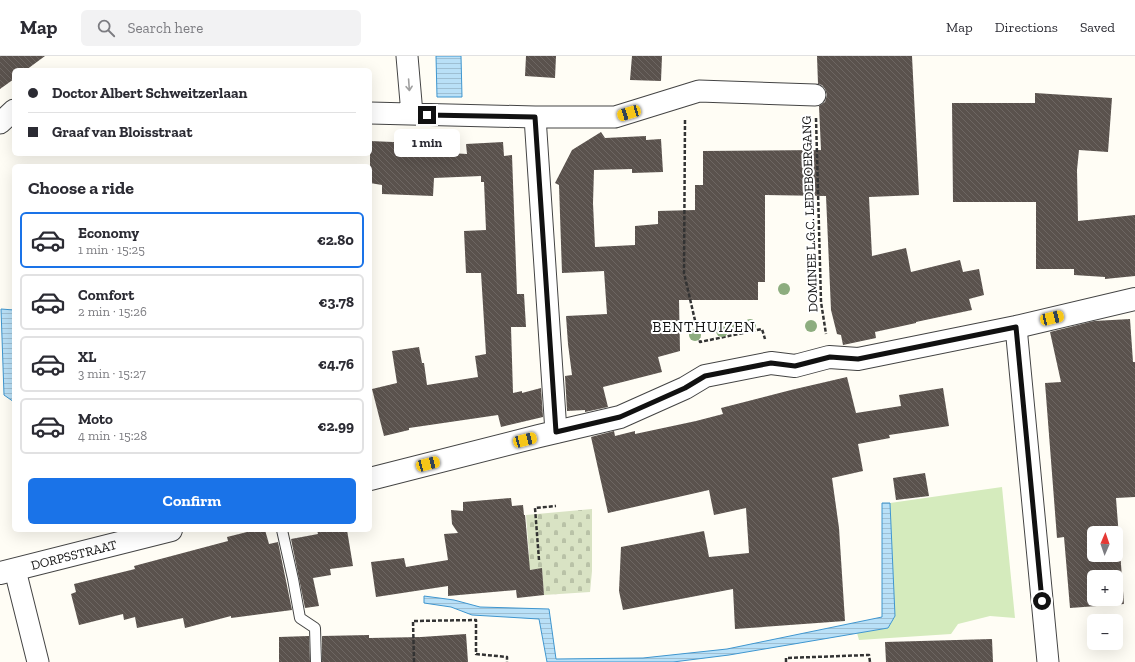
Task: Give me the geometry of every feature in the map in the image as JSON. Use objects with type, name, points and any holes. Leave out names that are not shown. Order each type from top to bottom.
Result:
[{"type":"street","points":[[407,56],[412,114]]},
{"type":"street","points":[[372,113],[535,117],[616,117],[699,91],[815,95]]},
{"type":"street","points":[[0,123],[12,112]]},
{"type":"street","points":[[535,117],[556,432]]},
{"type":"street","points":[[372,478],[620,417],[685,388],[705,376],[771,363],[795,366],[830,357],[858,359],[1016,327],[1135,299]]},
{"type":"street","points":[[1016,327],[1048,662]]},
{"type":"street","name":"DORPSSTRAAT","points":[[7,571],[163,532]]},
{"type":"street","points":[[7,571],[38,662]]},
{"type":"lane","points":[[282,532],[300,618],[315,628],[316,662]]},
{"type":"path","name":"DOMINEE L.G.C. LEDEBOERGANG","points":[[815,95],[821,302],[830,357]]},
{"type":"path","points":[[685,96],[684,273],[700,342],[762,329],[771,363]]},
{"type":"path","points":[[539,560],[535,508],[556,506]]},
{"type":"path","points":[[414,662],[412,621],[476,620],[476,654],[507,657],[507,662]]},
{"type":"path","points":[[786,662],[786,658],[869,655],[870,662]]},
{"type":"green space","points":[[1002,487],[1015,618],[990,616],[958,624],[951,634],[859,640],[857,633],[888,628],[895,616],[890,503]]},
{"type":"green space","points":[[592,509],[592,571],[590,592],[544,595],[542,569],[528,570],[527,555],[529,554],[526,515]]},
{"type":"water","points":[[436,56],[461,56],[462,97],[437,97]]},
{"type":"water","points":[[1,309],[12,310],[12,401],[4,395]]},
{"type":"water","points":[[882,503],[890,503],[895,616],[888,628],[729,655],[673,662],[547,662],[539,619],[472,615],[451,607],[424,603],[424,596],[454,600],[480,607],[549,609],[556,659],[643,658],[727,649],[882,617]]},
{"type":"building","points":[[0,56],[45,56],[29,68],[12,68],[12,80],[0,89]]},
{"type":"building","points":[[526,56],[556,56],[555,78],[525,76]]},
{"type":"building","points":[[632,56],[662,56],[661,81],[630,80]]},
{"type":"building","points":[[817,56],[912,56],[919,195],[869,197],[872,256],[906,248],[911,272],[960,260],[963,272],[979,269],[984,295],[969,299],[972,310],[875,332],[876,338],[843,345],[841,335],[837,334],[831,310],[826,196],[765,195],[765,282],[758,282],[758,300],[679,300],[680,351],[658,357],[662,372],[603,387],[608,407],[585,412],[585,410],[567,411],[565,376],[572,375],[566,316],[607,314],[604,271],[562,273],[559,185],[555,183],[572,150],[601,132],[605,138],[646,136],[646,140],[661,139],[663,172],[632,173],[632,169],[594,170],[593,203],[595,247],[635,245],[635,226],[658,224],[658,211],[695,210],[695,185],[703,185],[703,151],[821,150],[819,106],[825,102],[827,95],[822,85],[818,84]]},
{"type":"building","points":[[1035,93],[1112,98],[1108,152],[1079,150],[1077,170],[1078,221],[1135,215],[1135,276],[1105,279],[1105,277],[1074,275],[1074,269],[1036,269],[1036,202],[953,202],[952,103],[1035,103]]},
{"type":"building","points":[[372,141],[416,143],[416,151],[467,154],[466,144],[503,142],[504,156],[512,155],[517,294],[524,294],[526,327],[511,327],[513,393],[522,391],[522,393],[541,388],[543,417],[501,427],[498,415],[409,428],[409,430],[384,436],[372,389],[397,383],[392,351],[419,347],[422,363],[424,363],[427,385],[478,377],[475,356],[486,354],[481,273],[466,273],[464,231],[486,230],[484,182],[481,182],[481,176],[434,178],[433,196],[382,194],[382,185],[372,183],[372,164],[370,164],[370,156],[372,156]]},
{"type":"building","points":[[1130,319],[1133,362],[1135,362],[1135,497],[1116,498],[1118,526],[1087,526],[1087,562],[1121,562],[1121,570],[1087,570],[1087,606],[1097,606],[1070,608],[1064,537],[1057,538],[1045,383],[1061,382],[1050,332],[1094,321]]},
{"type":"building","points":[[847,377],[856,413],[901,406],[899,395],[943,388],[949,426],[889,435],[890,438],[858,444],[863,471],[832,478],[839,528],[845,621],[735,629],[733,589],[623,610],[619,591],[621,547],[704,531],[709,557],[749,553],[746,508],[714,515],[709,490],[608,513],[591,437],[614,431],[615,436],[635,431],[635,434],[696,421],[723,414],[721,408]]},
{"type":"building","points":[[925,473],[929,496],[896,500],[893,478]]},
{"type":"building","points":[[511,498],[512,506],[523,505],[530,570],[542,568],[544,595],[517,598],[516,590],[448,596],[448,586],[376,597],[371,562],[404,558],[406,567],[448,560],[444,534],[458,533],[452,524],[451,510],[463,511],[463,502]]},
{"type":"building","points":[[247,532],[266,532],[269,544],[278,542],[292,610],[231,618],[231,616],[185,628],[183,618],[137,628],[135,617],[124,620],[123,614],[79,625],[71,594],[76,592],[74,584],[135,569],[134,566],[228,541],[227,537]]},
{"type":"building","points":[[318,532],[347,532],[353,566],[330,569],[331,575],[313,578],[319,606],[305,608],[291,539],[318,534]]},
{"type":"building","points":[[466,634],[468,662],[322,662],[322,636],[369,635],[369,638]]},
{"type":"building","points":[[309,636],[310,662],[279,662],[279,637]]},
{"type":"building","points":[[992,639],[993,662],[886,662],[885,642]]},
{"type":"district","name":"BENTHUIZEN","points":[[704,327]]},
{"type":"route","points":[[427,115],[535,117],[556,432],[620,417],[685,388],[705,376],[771,363],[795,366],[830,357],[858,359],[1016,327],[1042,601]]}]
